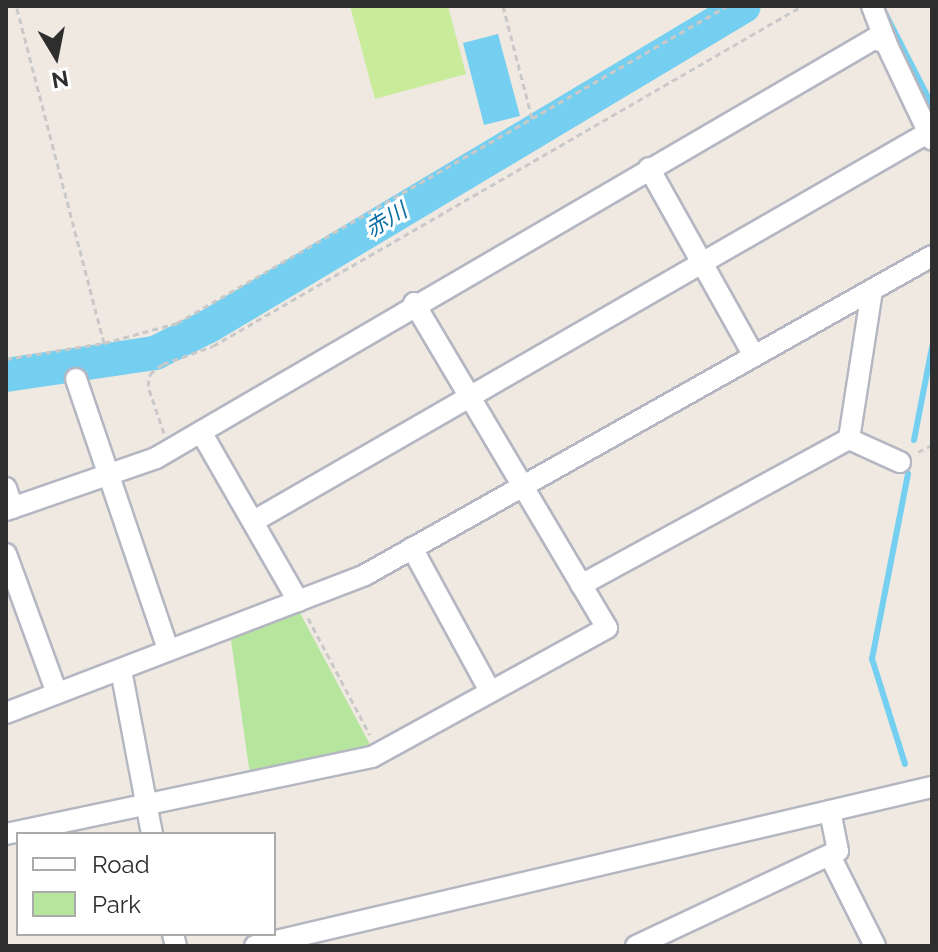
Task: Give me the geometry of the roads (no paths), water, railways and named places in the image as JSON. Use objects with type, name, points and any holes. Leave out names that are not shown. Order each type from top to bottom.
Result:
[{"type":"street","points":[[872,6],[886,43],[931,131],[932,140]]},
{"type":"street","points":[[6,488],[10,509],[109,477],[163,454],[414,303],[874,39],[886,43]]},
{"type":"street","points":[[254,521],[931,131]]},
{"type":"street","points":[[649,168],[754,356]]},
{"type":"street","points":[[6,713],[298,601],[412,548],[932,256]]},
{"type":"street","points":[[849,439],[872,290]]},
{"type":"street","points":[[6,834],[379,753],[607,628],[414,303]]},
{"type":"street","points":[[76,379],[168,649]]},
{"type":"street","points":[[201,432],[298,601]]},
{"type":"street","points":[[849,439],[900,462]]},
{"type":"street","points":[[581,585],[849,439]]},
{"type":"street","points":[[412,548],[490,691]]},
{"type":"street","points":[[6,554],[57,693]]},
{"type":"street","points":[[121,670],[152,832]]},
{"type":"street","points":[[255,946],[932,787]]},
{"type":"street","points":[[636,946],[838,851],[830,811]]},
{"type":"street","points":[[830,856],[875,946]]},
{"type":"water","points":[[498,34],[520,116],[484,125],[463,43]]},
{"type":"waterway","name":"赤川","points":[[6,375],[155,353],[209,326],[744,6]]},
{"type":"waterway","points":[[883,9],[932,105]]},
{"type":"waterway","points":[[914,440],[932,347]]},
{"type":"waterway","points":[[905,764],[872,659],[908,473]]}]
